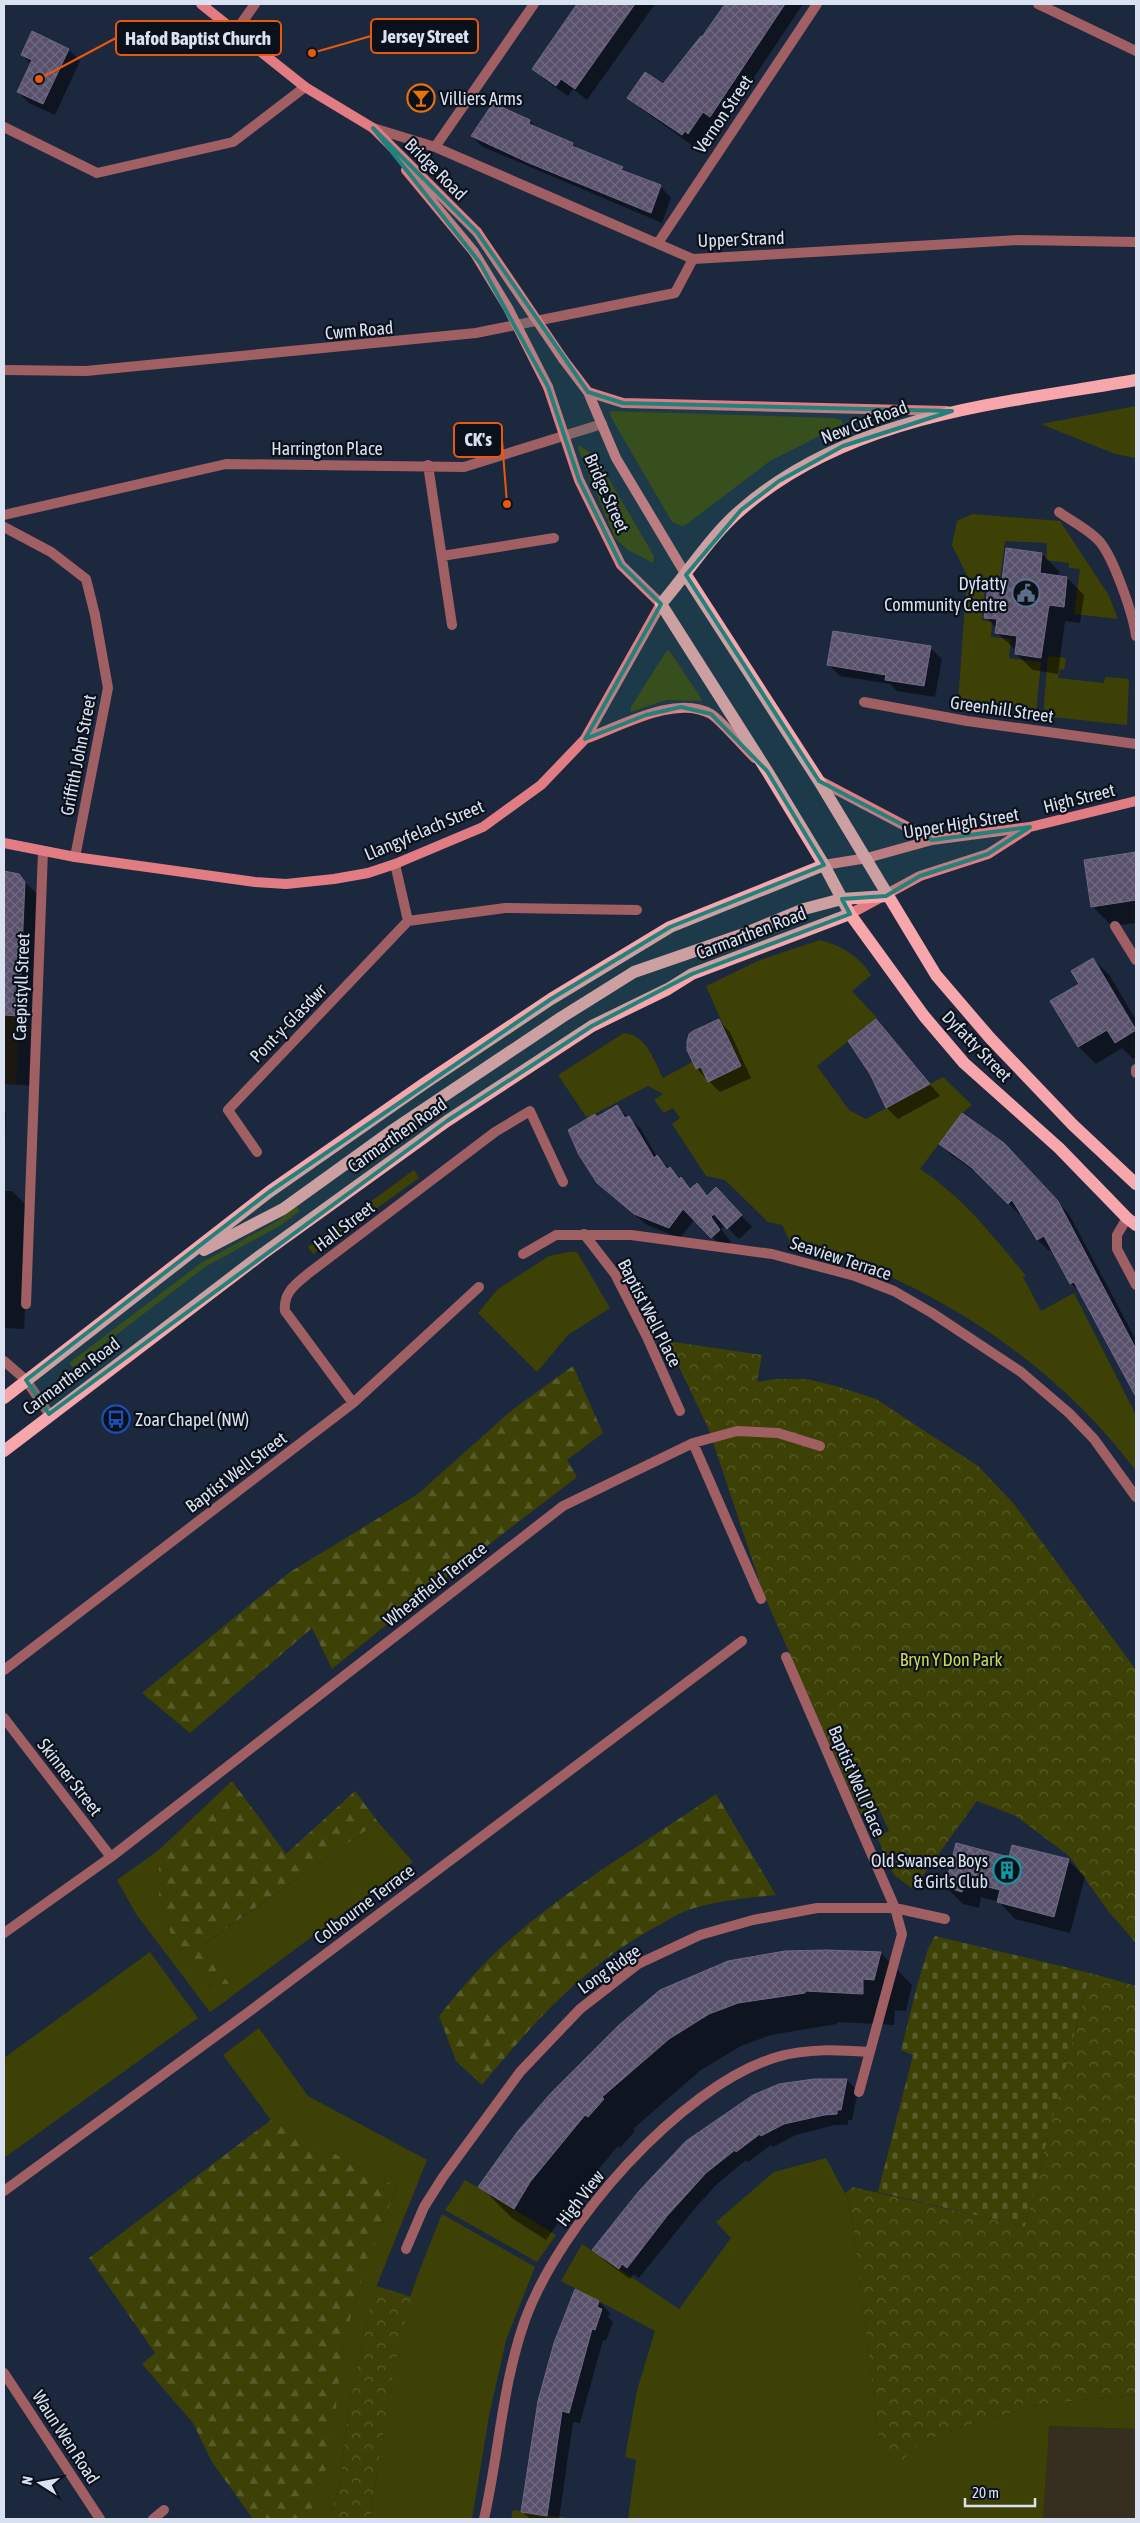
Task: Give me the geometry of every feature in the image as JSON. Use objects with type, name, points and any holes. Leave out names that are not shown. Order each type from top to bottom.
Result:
[{"type":"main road","points":[[200,4],[305,87],[373,128]]},
{"type":"main road","name":"Bridge Road","points":[[373,128],[477,232]]},
{"type":"main road","name":"Bridge Street","points":[[373,128],[474,252],[508,308],[548,387],[579,480],[621,565],[661,604],[824,865]]},
{"type":"main road","name":"Bridge Street","points":[[477,232],[563,359],[588,392],[616,458],[686,574],[867,858]]},
{"type":"main road","name":"New Cut Road","points":[[661,604],[741,510],[779,480],[807,463],[843,446],[881,432],[952,411],[1136,380]]},
{"type":"main road","points":[[588,392],[623,403],[952,411]]},
{"type":"main road","name":"Llangyfelach Street","points":[[4,843],[75,857],[254,882],[286,884],[368,873],[395,864],[483,827],[541,785],[585,739],[661,604]]},
{"type":"main road","points":[[585,739],[646,714],[681,707],[711,714],[767,771]]},
{"type":"main road","points":[[819,781],[932,840]]},
{"type":"main road","name":"High Street","points":[[1030,827],[1136,800]]},
{"type":"main road","name":"Upper High Street","points":[[824,865],[867,858],[932,840],[1030,827]]},
{"type":"main road","name":"Upper High Street","points":[[850,914],[920,876],[988,854],[1030,827]]},
{"type":"main road","name":"Dyfatty Street","points":[[867,858],[886,896],[936,975],[984,1031],[1073,1124],[1136,1184]]},
{"type":"main road","name":"Dyfatty Street","points":[[824,865],[850,914],[924,1016],[964,1063],[1059,1148],[1131,1222]]},
{"type":"main road","name":"Carmarthen Road","points":[[4,1398],[269,1192],[424,1083],[552,999],[670,927],[824,865]]},
{"type":"main road","points":[[182,1261],[283,1209],[390,1132],[634,972],[741,935],[804,909],[842,899],[886,896]]},
{"type":"main road","name":"Carmarthen Road","points":[[4,1451],[50,1414],[261,1255],[447,1120],[592,1026],[668,989],[692,974],[850,914]]},
{"type":"street","points":[[236,31],[255,4]]},
{"type":"street","points":[[435,147],[534,4]]},
{"type":"street","name":"Vernon Street","points":[[658,243],[817,4]]},
{"type":"street","points":[[1038,4],[1136,51]]},
{"type":"street","points":[[4,127],[97,173],[233,142],[305,87]]},
{"type":"street","name":"Upper Strand","points":[[373,128],[435,147],[693,259],[1020,240],[1136,242]]},
{"type":"street","name":"Cwm Road","points":[[4,370],[86,371],[476,333],[675,293],[693,259]]},
{"type":"street","name":"Harrington Place","points":[[4,515],[226,464],[428,465],[464,467],[602,424]]},
{"type":"street","points":[[428,465],[452,625]]},
{"type":"street","points":[[1059,512],[1100,542],[1117,576],[1134,621],[1136,636]]},
{"type":"street","name":"Griffith John Street","points":[[4,526],[51,552],[86,579],[95,615],[108,688],[75,857]]},
{"type":"street","points":[[442,556],[554,538]]},
{"type":"street","name":"Greenhill Street","points":[[864,702],[967,722],[1136,744]]},
{"type":"street","name":"Caepistyll Street","points":[[26,1304],[43,851]]},
{"type":"street","points":[[395,864],[408,921],[505,908],[636,910]]},
{"type":"street","name":"Pont-y-Glasdwr","points":[[257,1152],[228,1110],[408,921]]},
{"type":"street","points":[[1115,926],[1136,960]]},
{"type":"street","name":"Hall Street","points":[[353,1403],[285,1311],[286,1296],[309,1273],[495,1132],[530,1111],[563,1182]]},
{"type":"street","points":[[1131,1222],[1117,1235],[1117,1248],[1136,1285]]},
{"type":"street","name":"Baptist Well Place","points":[[584,1234],[615,1274],[647,1337],[680,1410]]},
{"type":"street","name":"Seaview Terrace","points":[[523,1254],[556,1235],[632,1235],[772,1254],[839,1271],[894,1292],[932,1313],[1021,1372],[1069,1413],[1094,1439],[1136,1497]]},
{"type":"street","name":"Baptist Well Street","points":[[4,1670],[353,1403],[478,1287]]},
{"type":"street","points":[[4,1361],[26,1380],[50,1414]]},
{"type":"street","name":"Wheatfield Terrace","points":[[4,1933],[111,1857],[563,1506],[693,1443],[737,1431],[778,1433],[820,1446]]},
{"type":"street","points":[[693,1443],[761,1599]]},
{"type":"street","name":"Colbourne Terrace","points":[[4,2191],[250,2011],[742,1641]]},
{"type":"street","name":"Baptist Well Place","points":[[786,1657],[894,1908],[902,1934],[859,2092]]},
{"type":"street","name":"Skinner Street","points":[[4,1718],[111,1857]]},
{"type":"street","name":"Long Ridge","points":[[406,2249],[424,2207],[442,2177],[520,2072],[580,2009],[638,1964],[700,1935],[753,1920],[817,1908],[894,1908],[945,1919]]},
{"type":"street","name":"High View","points":[[484,2519],[508,2380],[525,2320],[542,2282],[559,2251],[616,2177],[664,2126],[716,2087],[746,2069],[777,2057],[821,2049],[870,2052]]},
{"type":"street","name":"Waun Wen Road","points":[[4,2374],[100,2519]]},
{"type":"street","points":[[153,2519],[164,2510]]},
{"type":"highlighted area","points":[[373,128],[477,232],[588,392],[623,403],[952,411],[843,446],[779,481],[741,510],[686,575],[819,781],[932,840],[1030,827],[988,854],[920,876],[886,896],[842,899],[850,914],[692,974],[592,1026],[447,1121],[49,1414],[26,1380],[269,1192],[551,999],[670,927],[824,865],[767,771],[711,714],[681,707],[646,715],[585,739],[661,604],[621,565],[579,480],[548,387],[480,263]]},
{"type":"shaded area","points":[[4,871],[19,874],[25,882],[16,1084],[4,1084]]},
{"type":"shaded area","points":[[1048,2426],[1136,2429],[1136,2519],[1043,2519]]},
{"type":"green space","points":[[1136,406],[1136,458],[1115,454],[1041,424]]},
{"type":"green space","points":[[610,411],[832,418],[841,420],[843,424],[770,461],[682,526],[672,522],[611,417]]},
{"type":"green space","points":[[579,445],[596,457],[654,556],[653,563],[628,550],[615,538],[578,449]]},
{"type":"green space","points":[[972,514],[1060,521],[1108,594],[1118,619],[1074,614],[1080,569],[1069,568],[1069,563],[1046,560],[1047,543],[1005,541],[1000,578],[986,577],[982,620],[992,622],[991,637],[1011,639],[1009,658],[1041,662],[1036,714],[958,703],[967,575],[952,545],[957,521]]},
{"type":"green space","points":[[667,650],[671,653],[701,698],[701,701],[666,700],[631,712],[631,707]]},
{"type":"green space","points":[[1048,656],[1066,658],[1064,670],[1060,669],[1058,678],[1104,683],[1105,677],[1129,679],[1127,725],[1043,716]]},
{"type":"green space","points":[[820,940],[849,952],[866,968],[871,975],[852,991],[877,1018],[817,1066],[849,1110],[866,1119],[943,1077],[972,1105],[962,1113],[920,1169],[950,1192],[990,1232],[1026,1276],[1023,1277],[1041,1311],[1074,1293],[1136,1415],[1136,1471],[1112,1441],[1057,1385],[1028,1360],[996,1337],[930,1296],[850,1258],[791,1244],[782,1225],[768,1222],[725,1180],[706,1176],[672,1124],[680,1118],[673,1108],[664,1113],[654,1100],[663,1094],[648,1086],[587,1118],[558,1075],[624,1033],[638,1038],[644,1043],[653,1056],[663,1078],[692,1062],[696,1069],[701,1067],[709,1081],[741,1066],[706,986],[760,960]]},
{"type":"green space","points":[[414,1170],[419,1178],[313,1254],[308,1247]]},
{"type":"green space","points":[[296,1206],[300,1211],[281,1225],[205,1267],[73,1368],[69,1363],[201,1263],[277,1221]]},
{"type":"green space","points":[[577,1252],[610,1308],[568,1335],[537,1372],[478,1313],[498,1289],[549,1256]]},
{"type":"green space","name":"Bryn Y Don Park","points":[[667,1341],[762,1355],[757,1382],[775,1379],[806,1379],[836,1386],[876,1399],[978,1466],[1014,1504],[1136,1670],[1136,1943],[1109,1912],[1069,1856],[1016,1816],[977,1801],[913,1889],[894,1875],[877,1837],[889,1831],[878,1807],[861,1815],[764,1595],[709,1430]]},
{"type":"green space","points":[[573,1366],[603,1433],[567,1460],[577,1477],[423,1595],[332,1669],[312,1628],[190,1733],[142,1693],[290,1572],[418,1494],[512,1410]]},
{"type":"green space","points":[[232,1781],[286,1854],[355,1791],[378,1822],[201,1946],[236,1993],[223,2003],[172,1938],[159,1896],[159,1850]]},
{"type":"green space","points":[[716,1794],[776,1895],[729,1900],[694,1908],[675,1916],[627,1944],[603,1961],[560,1998],[520,2040],[482,2085],[456,2061],[439,2016],[487,1961],[529,1924],[607,1866]]},
{"type":"green space","points":[[378,1822],[413,1862],[236,1993],[200,1947]]},
{"type":"green space","points":[[159,1850],[159,1896],[172,1938],[223,2003],[210,2012],[136,1914],[117,1880]]},
{"type":"green space","points":[[935,1936],[1090,1973],[1025,2227],[878,2192],[913,2055],[901,2050],[928,1949]]},
{"type":"green space","points":[[150,1952],[198,2018],[4,2158],[4,2058]]},
{"type":"green space","points":[[1090,1973],[1136,1986],[1136,2395],[1042,2404],[965,2426],[919,2443],[902,2461],[881,2453],[850,2203],[845,2193],[853,2187],[1025,2227]]},
{"type":"green space","points":[[259,2028],[308,2096],[427,2160],[371,2300],[349,2407],[340,2484],[329,2519],[306,2519],[338,2381],[347,2328],[365,2269],[397,2187],[271,2120],[223,2055]]},
{"type":"green space","points":[[271,2120],[397,2187],[370,2256],[348,2327],[325,2474],[317,2497],[306,2519],[253,2519],[212,2462],[193,2423],[142,2364],[155,2353],[89,2258]]},
{"type":"green space","points":[[826,2158],[850,2203],[881,2453],[902,2460],[919,2443],[965,2426],[1042,2404],[1136,2395],[1136,2429],[1049,2426],[1043,2519],[628,2519],[636,2460],[625,2457],[637,2390],[655,2331],[561,2281],[582,2244],[679,2309],[731,2238],[716,2222],[774,2172]]},
{"type":"green space","points":[[465,2180],[556,2235],[537,2262],[445,2210]]},
{"type":"green space","points":[[442,2214],[535,2267],[506,2340],[489,2416],[472,2519],[370,2519],[401,2330],[414,2286]]},
{"type":"green space","points":[[376,2286],[412,2297],[392,2379],[370,2519],[329,2519],[340,2484],[349,2407],[371,2300]]},
{"type":"green space","points":[[513,2510],[576,2519],[511,2519]]},
{"type":"building","points":[[577,4],[635,4],[575,89],[561,79],[556,86],[532,69]]},
{"type":"building","points":[[725,4],[785,4],[710,117],[703,112],[688,134],[685,131],[682,135],[627,98],[645,72],[663,84],[702,37]]},
{"type":"building","points":[[32,31],[69,49],[43,104],[17,92],[32,60],[21,55]]},
{"type":"building","points":[[493,103],[530,120],[529,124],[573,143],[572,146],[623,167],[621,170],[661,185],[651,213],[529,163],[471,136]]},
{"type":"building","name":"Dyfatty Community Centre","points":[[1006,548],[1042,553],[1040,573],[1067,577],[1064,607],[1049,605],[1041,658],[1015,654],[1017,636],[995,633],[997,619],[984,618],[989,579],[1002,581]]},
{"type":"building","points":[[833,631],[931,646],[924,686],[885,680],[886,675],[827,665]]},
{"type":"building","points":[[1136,852],[1136,900],[1091,907],[1084,860]]},
{"type":"building","points":[[4,871],[19,874],[25,882],[19,1016],[4,1015]]},
{"type":"building","points":[[1093,958],[1136,1030],[1115,1043],[1107,1030],[1078,1047],[1050,1001],[1079,984],[1071,971]]},
{"type":"building","points":[[719,1019],[741,1066],[708,1082],[701,1067],[696,1069],[687,1050],[687,1042],[689,1034],[693,1031]]},
{"type":"building","points":[[876,1019],[930,1084],[886,1108],[870,1074],[848,1041]]},
{"type":"building","points":[[617,1105],[625,1118],[629,1116],[654,1158],[657,1155],[667,1169],[670,1167],[690,1189],[697,1183],[707,1196],[716,1187],[742,1215],[727,1229],[714,1214],[711,1217],[720,1230],[711,1238],[683,1209],[669,1228],[634,1214],[597,1183],[579,1155],[568,1130],[595,1114],[597,1117]]},
{"type":"building","points":[[962,1113],[1004,1143],[1058,1201],[1136,1349],[1136,1397],[1074,1282],[1070,1284],[1044,1236],[1037,1240],[1012,1200],[1008,1204],[971,1167],[939,1144]]},
{"type":"building","name":"Old Swansea Boys & Girls Club","points":[[956,1843],[1009,1857],[1012,1845],[1069,1859],[1054,1917],[997,1902],[1000,1890],[965,1881],[962,1892],[945,1887]]},
{"type":"building","points":[[785,1951],[881,1952],[874,1980],[863,1979],[863,1994],[805,1991],[805,1993],[738,2003],[709,2014],[669,2039],[602,2097],[604,2099],[588,2117],[585,2115],[530,2182],[514,2209],[478,2187],[518,2131],[551,2093],[619,2025],[660,1990],[728,1961]]},
{"type":"building","points":[[814,2079],[847,2079],[841,2110],[837,2110],[837,2114],[784,2124],[761,2136],[760,2134],[736,2152],[735,2150],[706,2173],[667,2216],[627,2268],[622,2264],[619,2269],[592,2250],[639,2191],[686,2141],[753,2095],[779,2084]]},
{"type":"building","points":[[575,2289],[599,2301],[597,2307],[602,2309],[595,2330],[592,2329],[569,2413],[562,2411],[547,2516],[521,2512],[538,2401],[554,2343]]},
{"type":"place","name":"Jersey Street","points":[[312,53]]},
{"type":"place","name":"Hafod Baptist Church","points":[[39,79]]},
{"type":"place","name":"Villiers Arms","points":[[421,98]]},
{"type":"place","name":"CK's","points":[[507,504]]},
{"type":"place","name":"Dyfatty Community Centre","points":[[1026,593]]},
{"type":"place","name":"Zoar Chapel (NW)","points":[[116,1419]]},
{"type":"place","name":"Old Swansea Boys & Girls Club","points":[[1007,1870]]}]
